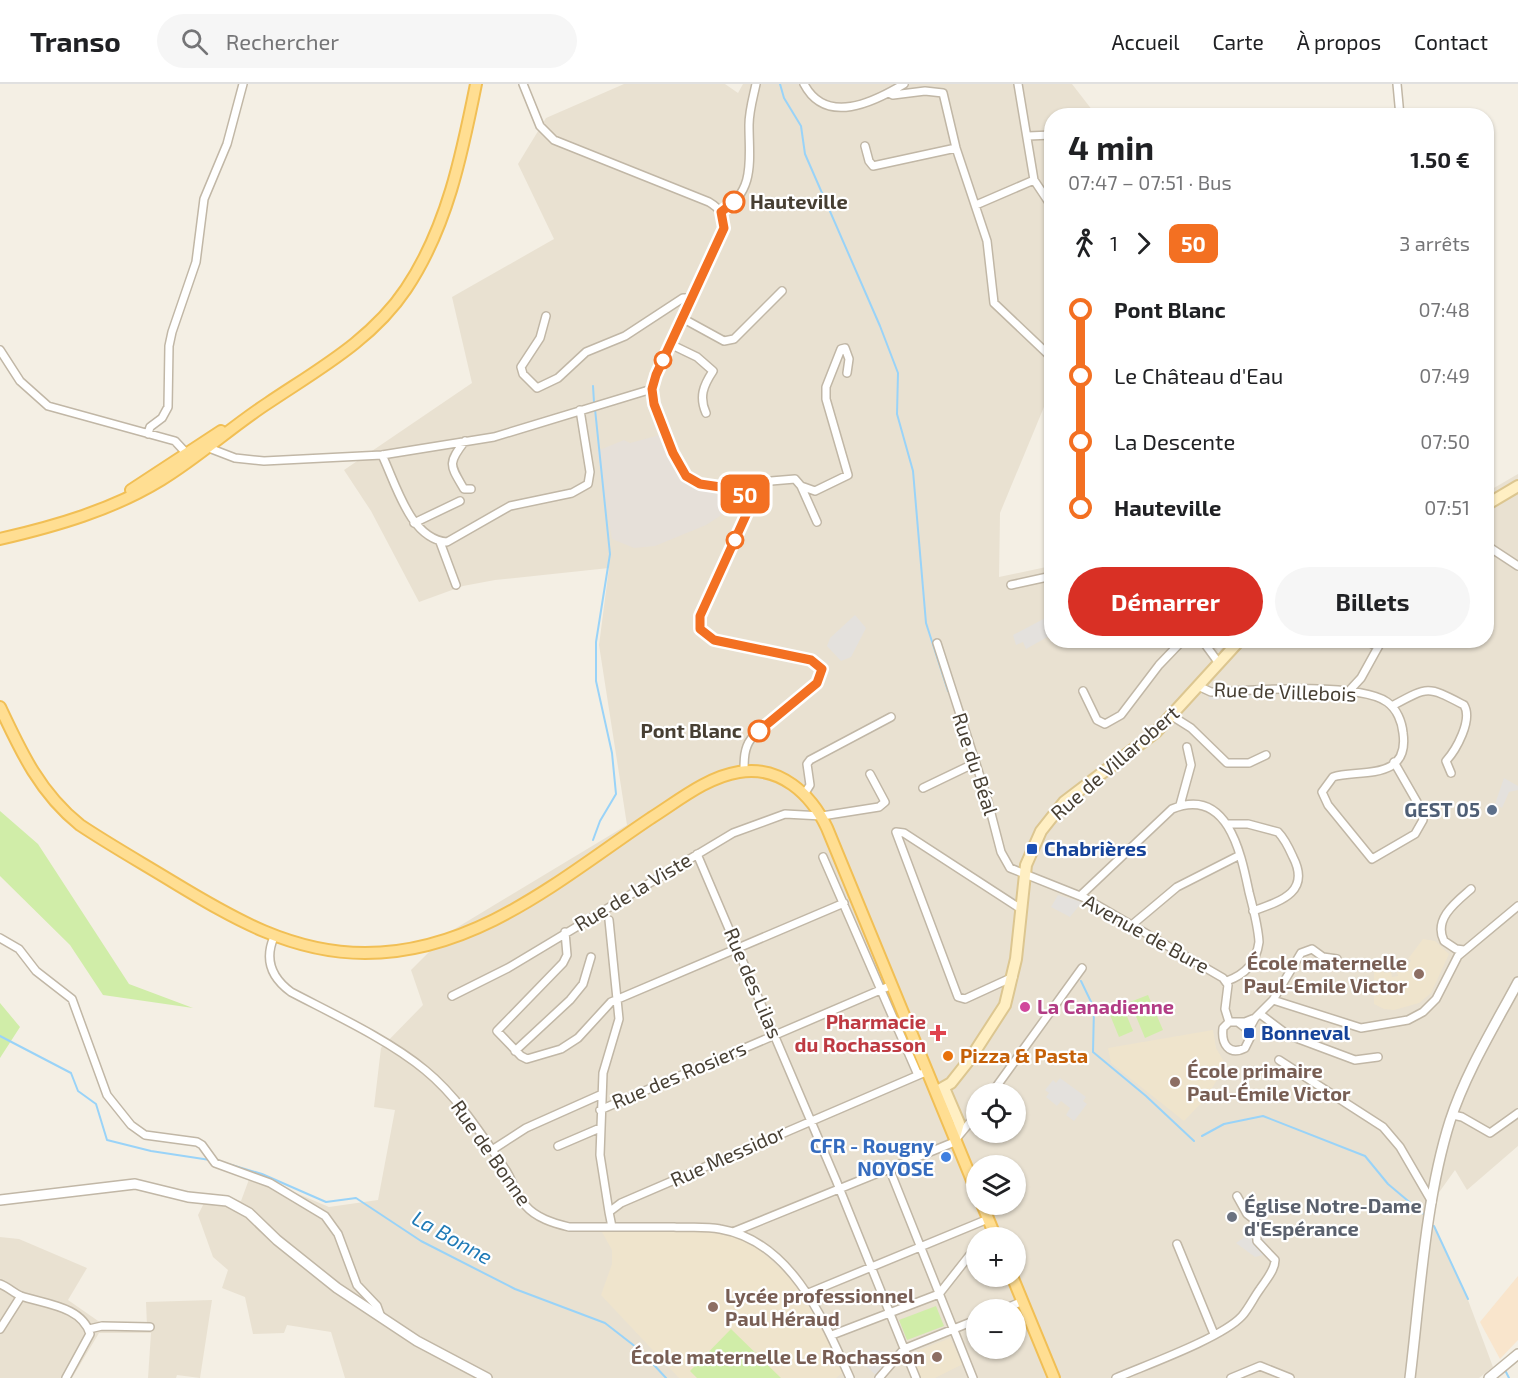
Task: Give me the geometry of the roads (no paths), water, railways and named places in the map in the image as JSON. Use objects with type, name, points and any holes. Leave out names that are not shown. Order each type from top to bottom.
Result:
[{"type":"main road","points":[[0,539],[62,523],[112,504],[163,479],[357,342],[405,290],[430,247],[441,222],[476,84]]},
{"type":"main road","points":[[112,504],[187,452],[248,417]]},
{"type":"main road","points":[[1494,500],[1518,486]]},
{"type":"main road","name":"Rue de Villarobert","points":[[940,1089],[970,1059],[1005,1005],[1013,977],[1025,873],[1041,831],[1064,802],[1138,747],[1172,716],[1232,648]]},
{"type":"main road","points":[[0,706],[37,780],[68,816],[100,838],[249,926],[285,941],[328,950],[365,953],[424,948],[456,939],[513,910],[691,792],[716,778],[744,771],[763,773],[781,779],[805,794],[822,816],[892,985],[912,1048],[923,1073],[940,1089],[966,1164]]},
{"type":"main road","points":[[986,1215],[990,1227]]},
{"type":"main road","points":[[1026,1309],[1050,1376]]},
{"type":"street","points":[[148,434],[150,427],[162,418],[168,407],[169,346],[172,332],[196,262],[204,199],[227,144],[243,84]]},
{"type":"street","points":[[523,84],[540,126],[554,140],[709,202],[721,212],[724,228],[670,344],[652,389],[656,409],[673,453],[686,476],[700,484],[736,488],[744,492],[748,501],[747,513],[700,616],[700,629],[714,640],[811,660],[822,669],[817,683],[752,738],[745,752],[744,771]]},
{"type":"street","points":[[721,212],[742,192],[750,174],[750,110],[756,84]]},
{"type":"street","points":[[804,84],[814,99],[831,107],[858,106],[904,84]]},
{"type":"street","points":[[1018,84],[1034,180],[1044,195]]},
{"type":"street","points":[[1397,84],[1399,108]]},
{"type":"street","points":[[889,93],[925,91],[943,93],[956,148],[987,241],[994,303],[1044,350]]},
{"type":"street","points":[[1028,136],[1044,135]]},
{"type":"street","points":[[865,146],[869,161],[873,165],[956,148]]},
{"type":"street","points":[[976,205],[1034,180]]},
{"type":"street","points":[[682,318],[724,341],[734,339],[782,291]]},
{"type":"street","points":[[546,316],[540,338],[521,368],[523,374],[537,388],[558,378],[586,352],[626,336],[683,298],[692,298]]},
{"type":"street","points":[[670,344],[697,357],[713,371],[704,385],[702,402],[706,413]]},
{"type":"street","points":[[801,486],[815,491],[848,475],[826,399],[826,387],[837,356],[841,349],[845,348],[849,359],[847,373]]},
{"type":"street","points":[[1,356],[31,393],[48,406],[175,441],[187,452],[187,457],[163,479]]},
{"type":"street","points":[[209,448],[235,458],[264,461],[382,455],[514,431],[652,389]]},
{"type":"street","points":[[440,542],[447,542],[510,506],[572,493],[588,484],[590,472],[580,410]]},
{"type":"street","points":[[465,441],[452,457],[452,466],[464,489],[471,489]]},
{"type":"street","points":[[382,455],[414,523],[440,542],[456,585]]},
{"type":"street","points":[[744,492],[782,480],[795,479],[801,486],[817,522]]},
{"type":"street","points":[[414,523],[459,501]]},
{"type":"street","points":[[1494,550],[1518,566]]},
{"type":"street","points":[[1011,585],[1044,578]]},
{"type":"street","name":"Rue du Béal","points":[[937,643],[1004,860],[1010,868],[1025,873]]},
{"type":"street","points":[[1083,691],[1097,720],[1105,724],[1121,715],[1159,665],[1175,648]]},
{"type":"street","points":[[1208,648],[1218,662]]},
{"type":"street","points":[[1348,692],[1361,678],[1378,648]]},
{"type":"street","name":"Rue de Villebois","points":[[1198,686],[1211,692],[1278,689],[1372,694],[1392,706]]},
{"type":"street","points":[[1394,762],[1421,809],[1423,820],[1415,834],[1372,859],[1328,806],[1322,792],[1333,777],[1372,773],[1394,762],[1403,747],[1404,738],[1402,723],[1392,706],[1427,689],[1435,690],[1464,705],[1467,717],[1456,749],[1446,761],[1451,773]]},
{"type":"street","points":[[1172,716],[1191,728],[1227,763],[1249,763],[1266,755]]},
{"type":"street","points":[[805,794],[810,785],[807,764],[810,760],[891,717]]},
{"type":"street","points":[[1180,805],[1191,765],[1187,747]]},
{"type":"street","points":[[923,788],[975,763]]},
{"type":"street","name":"Rue de la Viste","points":[[452,996],[508,968],[733,833],[779,815],[792,813],[822,816],[872,810],[883,805],[885,802],[870,774]]},
{"type":"street","points":[[1080,896],[1165,814],[1180,805],[1208,808],[1227,824],[1240,855],[1259,942],[1250,968],[1227,981]]},
{"type":"street","points":[[1227,824],[1248,824],[1278,832],[1299,871],[1296,887],[1292,893],[1275,903],[1253,911]]},
{"type":"street","points":[[1013,977],[965,999],[958,997],[896,836],[898,831],[1020,909]]},
{"type":"street","name":"Rue des Lilas","points":[[697,854],[739,948],[916,1378]]},
{"type":"street","points":[[1133,924],[1177,887],[1240,855]]},
{"type":"street","points":[[823,857],[881,989],[912,1048]]},
{"type":"street","name":"Avenue de Bure","points":[[1025,873],[1080,896],[1133,924],[1227,981],[1225,1009],[1229,1022]]},
{"type":"street","points":[[1464,950],[1456,949],[1444,941],[1441,926],[1453,904],[1472,889]]},
{"type":"street","points":[[565,932],[567,955],[563,963],[497,1032],[515,1051],[527,1059],[561,1049],[578,1038],[606,1006],[616,1000],[844,903]]},
{"type":"street","points":[[1273,1000],[1362,1028],[1408,1020],[1422,1012],[1436,999],[1452,964],[1464,950],[1518,906]]},
{"type":"street","points":[[609,920],[619,1019],[603,1073],[600,1128],[601,1172],[612,1227]]},
{"type":"street","name":"Rue de Bonne","points":[[274,937],[269,961],[278,980],[291,992],[397,1051],[425,1070],[452,1097],[507,1171],[525,1205],[538,1215],[568,1227],[712,1228],[733,1232],[754,1241],[777,1257],[806,1294],[832,1335],[850,1378]]},
{"type":"street","points":[[0,938],[19,949],[36,971],[72,999],[100,1081],[107,1095],[131,1125],[145,1135],[196,1142],[202,1145],[215,1163],[270,1183],[326,1216],[338,1234],[357,1285],[377,1306],[381,1317]]},
{"type":"street","name":"Avenue de Bure","points":[[1229,1022],[1223,1028],[1222,1035],[1228,1050],[1237,1052],[1245,1048],[1250,1038],[1248,1031],[1273,1000],[1301,953],[1312,949],[1323,957],[1337,959]]},
{"type":"street","points":[[515,1051],[583,984],[591,957]]},
{"type":"street","points":[[999,1083],[1082,968]]},
{"type":"street","points":[[1410,1378],[1433,1203],[1453,1115],[1473,1067],[1518,982]]},
{"type":"street","name":"Rue des Rosiers","points":[[600,1110],[892,985]]},
{"type":"street","points":[[1258,1016],[1288,1035],[1355,1060],[1378,1057]]},
{"type":"street","name":"Avenue de Bure","points":[[1229,1022],[1239,1023],[1258,1016]]},
{"type":"street","points":[[1239,1023],[1248,1031]]},
{"type":"street","points":[[1279,1060],[1383,1126],[1400,1148],[1433,1203]]},
{"type":"street","name":"Rue Messidor","points":[[609,1212],[632,1198],[923,1073]]},
{"type":"street","points":[[492,1150],[526,1128],[600,1095]]},
{"type":"street","points":[[1453,1115],[1462,1117],[1490,1132],[1518,1113]]},
{"type":"street","points":[[733,1232],[956,1139],[966,1127]]},
{"type":"street","points":[[558,1146],[600,1128]]},
{"type":"street","points":[[889,1168],[973,1378]]},
{"type":"street","points":[[0,1200],[135,1184],[188,1197],[227,1201],[249,1213],[292,1253],[337,1288],[417,1341],[487,1378]]},
{"type":"street","points":[[1116,1378],[1214,1334],[1242,1316],[1275,1266],[1275,1260],[1257,1241],[1255,1219],[1247,1214],[1237,1196]]},
{"type":"street","points":[[806,1294],[988,1219]]},
{"type":"street","points":[[1177,1244],[1214,1334]]},
{"type":"street","points":[[832,1335],[939,1294],[966,1260]]},
{"type":"street","points":[[0,1284],[21,1296],[38,1299],[68,1311],[89,1329],[90,1334],[66,1378]]},
{"type":"street","points":[[0,1329],[21,1296]]},
{"type":"street","points":[[879,1378],[904,1349],[966,1324]]},
{"type":"street","points":[[89,1329],[102,1326],[150,1327]]},
{"type":"street","points":[[1489,1378],[1518,1354]]},
{"type":"street","points":[[1231,1378],[1260,1366],[1290,1378]]},
{"type":"waterway","points":[[780,84],[784,98],[801,126],[805,154],[880,326],[898,373],[897,414],[913,471],[926,623],[948,691]]},
{"type":"waterway","points":[[593,386],[594,402]]},
{"type":"waterway","points":[[593,840],[600,821],[616,794],[612,753],[596,681],[596,642],[610,554],[595,409]]},
{"type":"waterway","points":[[1081,981],[1094,1008],[1093,1052],[1146,1096],[1194,1141]]},
{"type":"waterway","points":[[0,1036],[71,1073],[78,1091],[96,1104],[107,1140],[151,1151],[210,1160]]},
{"type":"waterway","points":[[1202,1136],[1224,1124],[1263,1116],[1365,1156],[1388,1184],[1426,1216]]},
{"type":"waterway","name":"La Bonne","points":[[228,1164],[262,1174],[326,1202],[356,1198],[421,1241],[515,1289],[605,1323],[641,1351],[666,1378]]},
{"type":"waterway","points":[[1434,1226],[1468,1299]]},
{"type":"waterway","points":[[1504,1368],[1509,1378]]},
{"type":"place","name":"Hauteville","points":[[734,202]]},
{"type":"place","name":"Pont Blanc","points":[[759,731]]},
{"type":"place","name":"GEST 05","points":[[1492,810]]},
{"type":"place","name":"Chabrières","points":[[1032,849]]},
{"type":"place","name":"École maternelle Paul-Emile Victor","points":[[1419,974]]},
{"type":"place","name":"La Canadienne","points":[[1025,1007]]},
{"type":"place","name":"Pharmacie du Rochasson","points":[[938,1033]]},
{"type":"place","name":"Bonneval","points":[[1249,1033]]},
{"type":"place","name":"Pizza & Pasta","points":[[948,1056]]},
{"type":"place","name":"École primaire Paul-Émile Victor","points":[[1175,1082]]},
{"type":"place","name":"CFR - Rougny NOYOSE","points":[[946,1157]]},
{"type":"place","name":"Église Notre-Dame d'Espérance","points":[[1232,1217]]},
{"type":"place","name":"Lycée professionnel Paul Héraud","points":[[713,1307]]},
{"type":"place","name":"École maternelle Le Rochasson","points":[[937,1357]]}]
